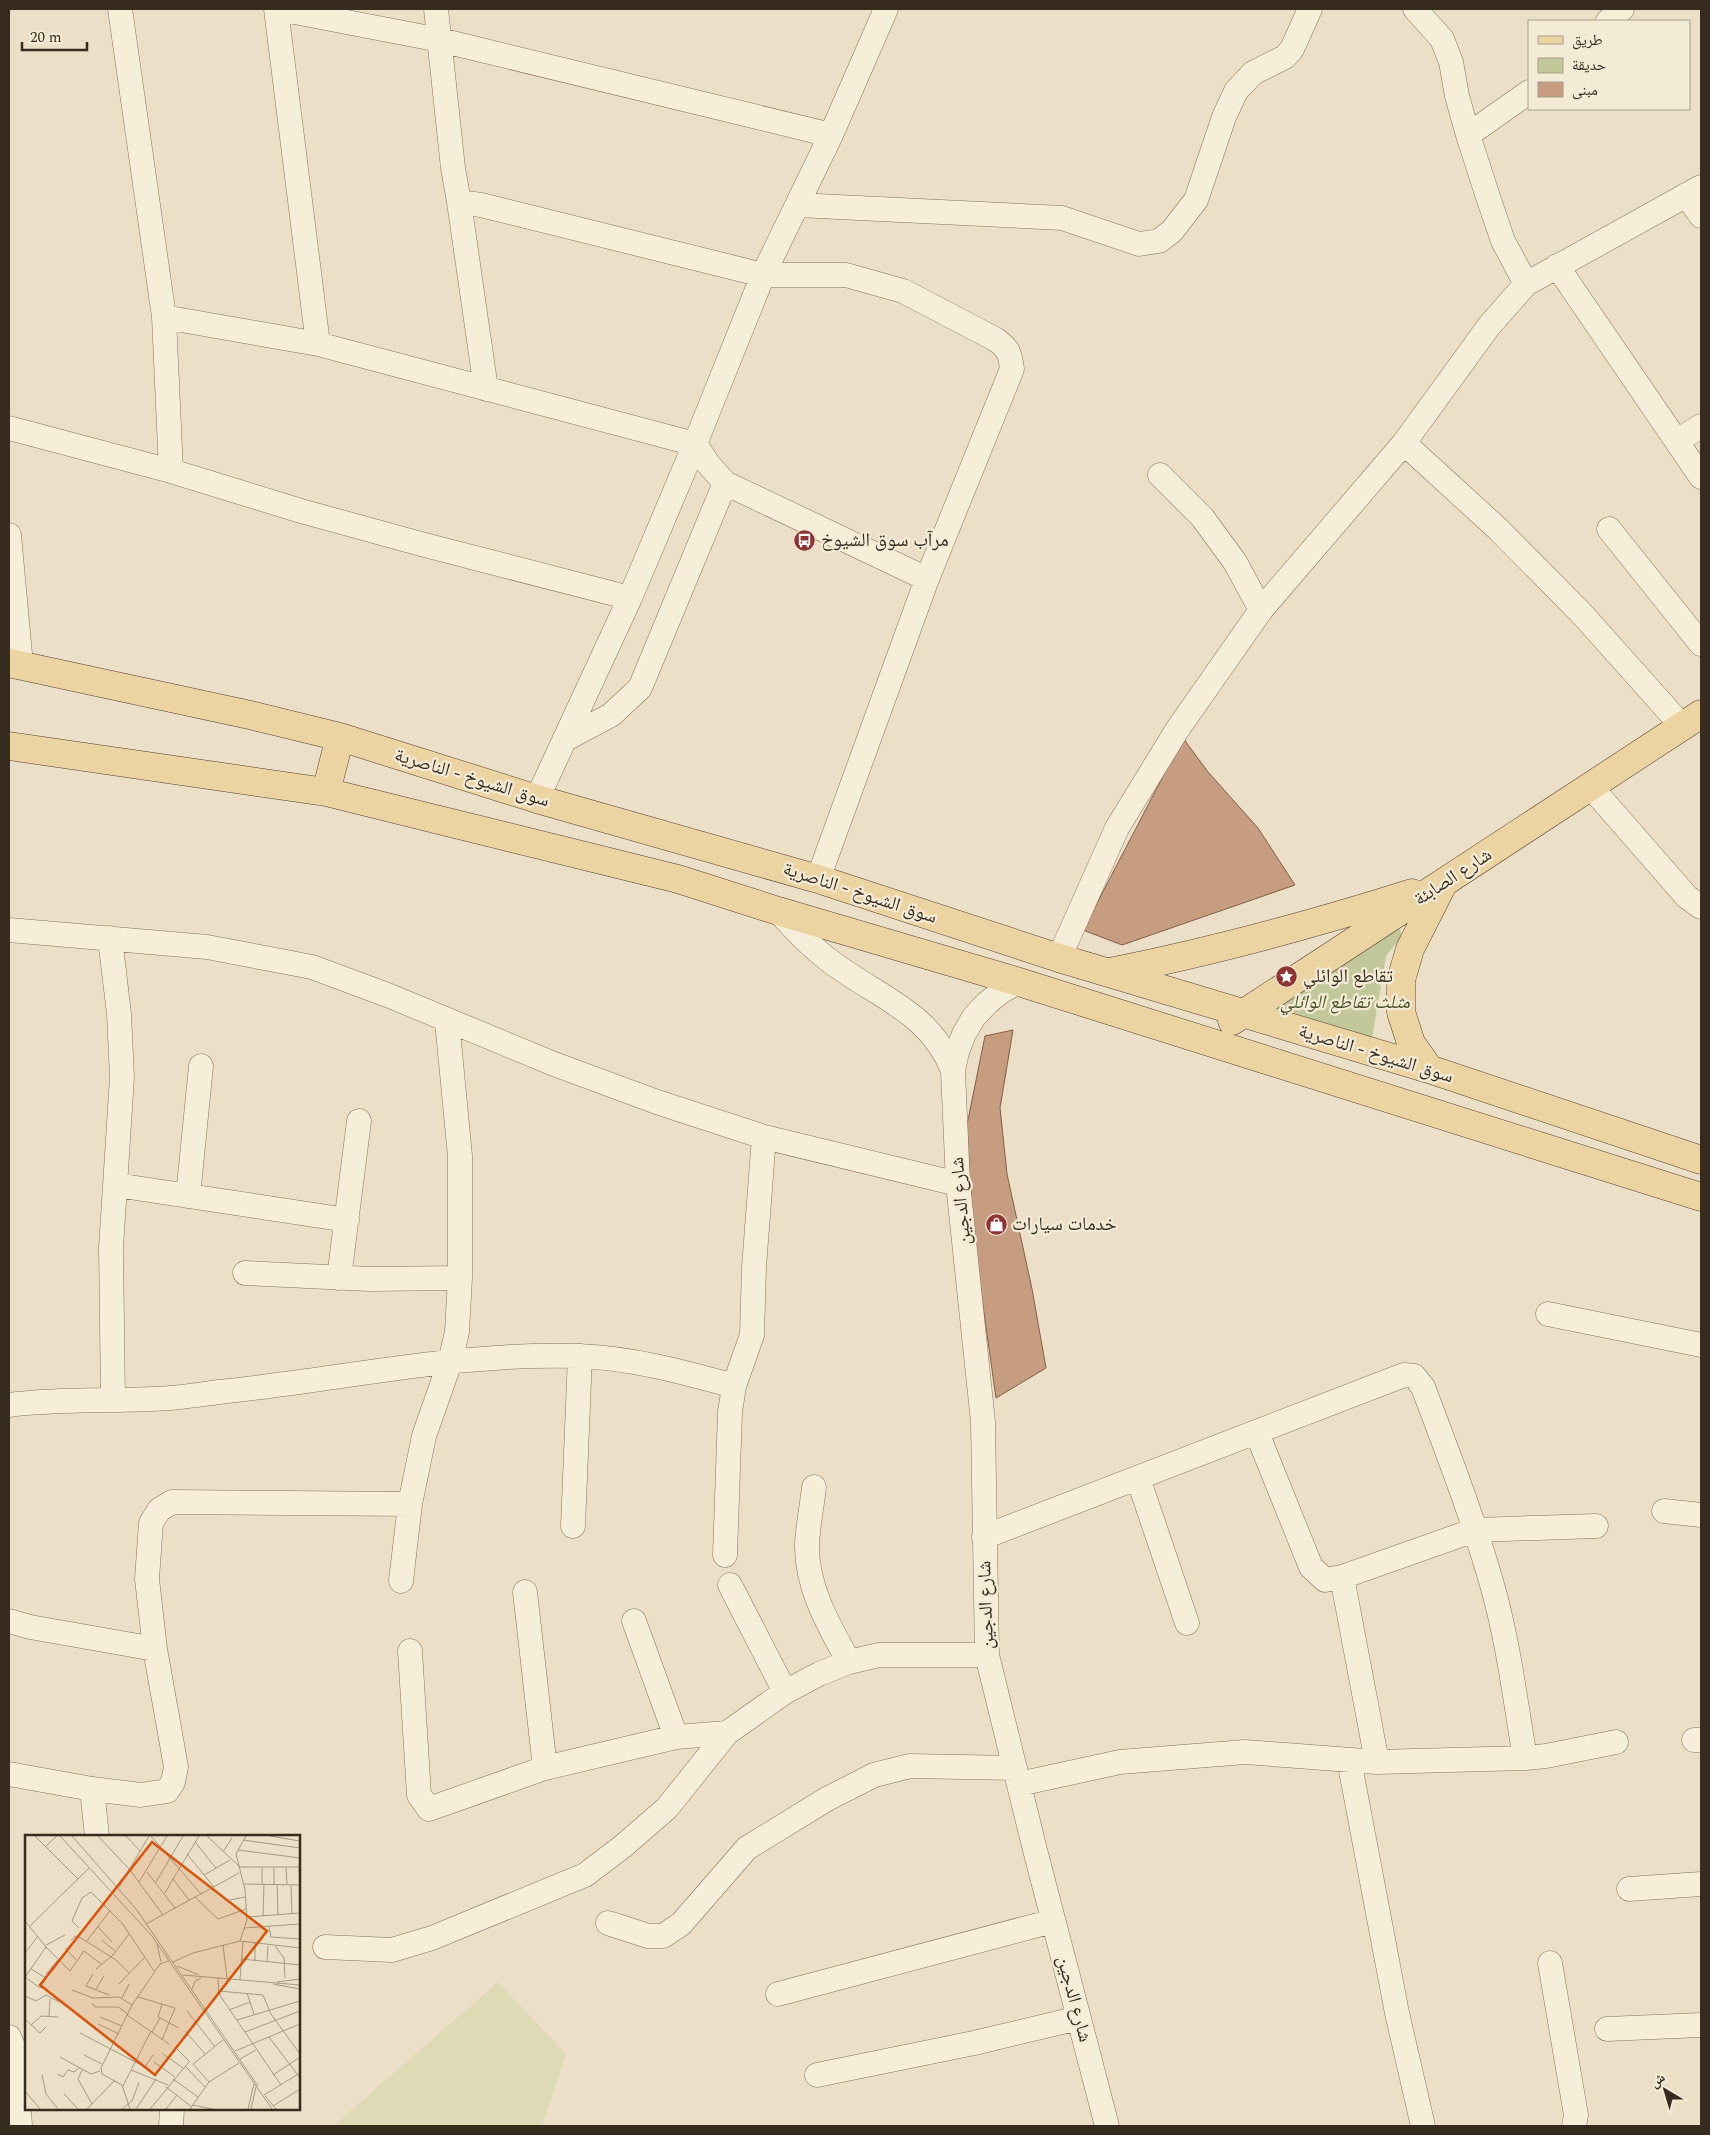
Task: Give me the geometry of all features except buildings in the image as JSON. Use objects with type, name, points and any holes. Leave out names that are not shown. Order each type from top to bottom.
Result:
[{"type":"main road","name":"سوق الشيوخ - الناصرية","points":[[15,664],[240,713],[340,737],[537,799],[818,879],[1060,958],[1429,1069],[1701,1160]]},
{"type":"main road","name":"شارع الصابئة","points":[[1204,1040],[1692,720]]},
{"type":"main road","points":[[326,792],[340,737]]},
{"type":"main road","name":"سوق الشيوخ - الناصرية","points":[[9,746],[326,792],[678,879],[778,911],[1019,982],[1701,1197]]},
{"type":"main road","points":[[1109,972],[1194,955],[1278,934],[1444,882]]},
{"type":"main road","points":[[1429,1069],[1410,1042],[1401,1012],[1401,980],[1410,949],[1444,882]]},
{"type":"street","points":[[120,9],[164,317],[171,471]]},
{"type":"street","points":[[318,344],[277,9],[440,40],[831,135]]},
{"type":"street","points":[[436,9],[453,168],[486,388]]},
{"type":"street","points":[[537,799],[630,598],[763,275],[831,135],[886,9]]},
{"type":"street","points":[[797,205],[1062,218],[1139,244],[1159,241],[1172,231],[1196,200],[1224,117],[1236,91],[1253,73],[1284,57],[1292,49],[1310,9]]},
{"type":"street","points":[[1418,9],[1442,40],[1451,62],[1457,96],[1468,135],[1503,241],[1526,284]]},
{"type":"street","points":[[1609,20],[1622,9]]},
{"type":"street","points":[[1468,135],[1528,93]]},
{"type":"street","points":[[1060,958],[1118,828],[1177,730],[1262,610],[1404,443],[1489,326],[1526,284],[1694,191],[1701,216]]},
{"type":"street","points":[[459,202],[490,207],[763,275],[846,275],[903,291],[996,339],[1006,347],[1012,369],[928,579],[818,879]]},
{"type":"street","points":[[1557,266],[1701,477]]},
{"type":"street","points":[[164,317],[318,344],[695,444],[709,465],[725,483],[928,579]]},
{"type":"street","points":[[1677,441],[1701,426]]},
{"type":"street","points":[[9,428],[171,471],[301,512],[630,598]]},
{"type":"street","points":[[1404,443],[1499,530],[1582,614],[1692,720]]},
{"type":"street","points":[[1160,475],[1202,517],[1235,562],[1262,610]]},
{"type":"street","points":[[564,740],[611,715],[640,688],[725,483]]},
{"type":"street","points":[[1609,529],[1701,644]]},
{"type":"street","points":[[9,535],[15,664]]},
{"type":"street","points":[[1590,787],[1697,897]]},
{"type":"street","name":"شارع الدجين","points":[[778,911],[803,938],[830,962],[928,1028],[943,1048],[954,1071]]},
{"type":"street","points":[[9,930],[207,947],[312,968],[390,996],[447,1021],[647,1098],[764,1137],[958,1184]]},
{"type":"street","points":[[110,938],[119,1014],[122,1077],[111,1248],[113,1400]]},
{"type":"street","name":"شارع الدجين","points":[[1019,982],[1002,991],[974,1017],[964,1034],[957,1052],[954,1071],[958,1184],[984,1422],[987,1655],[1053,1921],[1107,2126]]},
{"type":"street","points":[[401,1581],[410,1504],[424,1436],[450,1362],[457,1332],[460,1278],[460,1156],[447,1021]]},
{"type":"street","points":[[188,1196],[201,1066]]},
{"type":"street","points":[[339,1278],[359,1121]]},
{"type":"street","points":[[725,1555],[730,1412],[734,1386],[752,1335],[754,1267],[764,1137]]},
{"type":"street","points":[[116,1185],[347,1220]]},
{"type":"street","points":[[245,1273],[339,1278],[460,1278]]},
{"type":"street","points":[[1548,1314],[1701,1346]]},
{"type":"street","points":[[9,1405],[36,1401],[154,1400],[450,1362],[580,1356],[665,1367],[734,1386]]},
{"type":"street","points":[[573,1526],[580,1356]]},
{"type":"street","points":[[984,1537],[1404,1375],[1414,1376],[1423,1387],[1475,1530],[1502,1624],[1525,1758]]},
{"type":"street","points":[[1257,1433],[1311,1567],[1325,1580],[1342,1577],[1475,1530],[1596,1526]]},
{"type":"street","points":[[1138,1478],[1187,1623]]},
{"type":"street","points":[[814,1487],[807,1545],[813,1586],[829,1627],[849,1662]]},
{"type":"street","points":[[9,1774],[92,1789],[141,1795],[167,1791],[173,1782],[176,1767],[155,1650],[148,1579],[151,1523],[158,1510],[172,1502],[410,1504]]},
{"type":"street","points":[[1664,1511],[1701,1515]]},
{"type":"street","points":[[1342,1577],[1377,1762]]},
{"type":"street","points":[[730,1584],[785,1692]]},
{"type":"street","points":[[525,1592],[545,1768]]},
{"type":"street","points":[[9,1621],[30,1627],[155,1650]]},
{"type":"street","points":[[634,1622],[676,1737]]},
{"type":"street","points":[[410,1651],[419,1795],[429,1809],[545,1768],[676,1737],[727,1733]]},
{"type":"street","points":[[325,1947],[392,1950],[432,1938],[585,1875],[622,1847],[667,1808],[727,1733],[785,1692],[849,1662],[879,1655],[987,1655]]},
{"type":"street","points":[[608,1923],[648,1936],[663,1936],[681,1924],[747,1848],[827,1799],[874,1775],[910,1766],[1017,1776],[1120,1762],[1245,1752],[1377,1762],[1525,1758],[1546,1756],[1616,1742]]},
{"type":"street","points":[[1349,1760],[1397,2013],[1423,2126]]},
{"type":"street","points":[[92,1789],[97,1835]]},
{"type":"street","points":[[1629,1889],[1701,1884]]},
{"type":"street","points":[[778,1994],[1053,1921]]},
{"type":"street","points":[[1550,1963],[1576,2115],[1574,2126]]},
{"type":"street","points":[[817,2075],[974,2043],[1079,2018]]},
{"type":"street","points":[[1607,2029],[1701,2024]]},
{"type":"street","points":[[9,2037],[16,2053],[20,2126]]},
{"type":"street","points":[[171,2126],[172,2110]]},
{"type":"shaded area","points":[[498,1982],[566,2054],[542,2126],[333,2126]]},
{"type":"green space","name":"مثلث تقاطع الوائلي","points":[[1396,928],[1400,930],[1402,936],[1386,956],[1371,1044],[1281,1014],[1279,1008]]},
{"type":"place","name":"مرآب سوق الشيوخ","points":[[805,540]]},
{"type":"place","name":"تقاطع الوائلي","points":[[1287,976]]},
{"type":"place","name":"خدمات سيارات","points":[[996,1224]]}]
